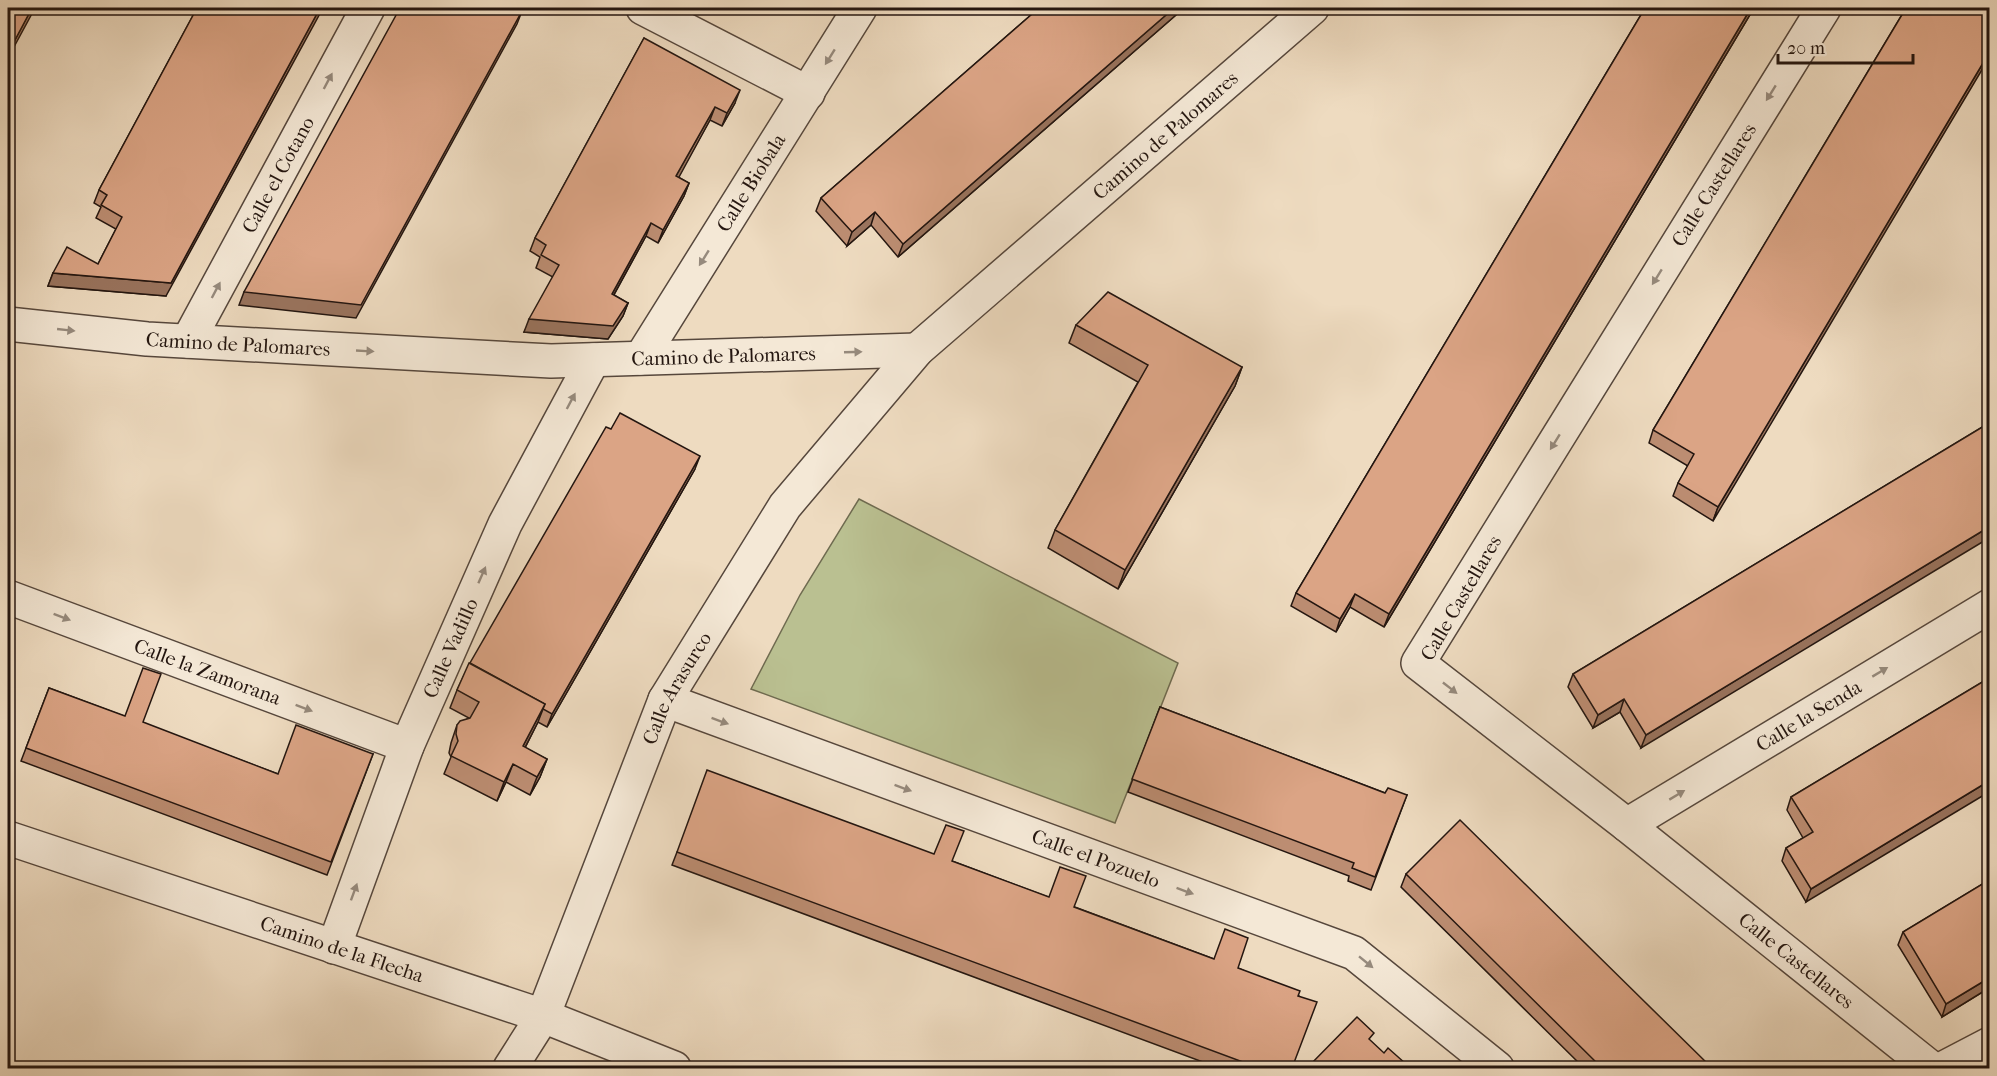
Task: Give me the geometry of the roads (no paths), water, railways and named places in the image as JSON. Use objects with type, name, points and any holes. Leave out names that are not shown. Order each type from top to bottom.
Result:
[{"type":"street","name":"Calle el Cotano","points":[[189,341],[368,8]]},
{"type":"street","points":[[643,8],[808,93]]},
{"type":"street","name":"Calle Biobala","points":[[641,358],[860,8]]},
{"type":"street","name":"Camino de Palomares","points":[[8,324],[147,339],[551,361],[917,350],[1312,8]]},
{"type":"street","name":"Calle Castellares","points":[[1824,8],[1418,663],[1627,825],[1931,1068]]},
{"type":"street","name":"Calle Arasurco","points":[[510,1068],[543,1016],[665,700],[785,506],[917,350]]},
{"type":"street","name":"Calle Vadillo","points":[[334,947],[407,746],[505,524],[593,360]]},
{"type":"street","name":"Calle la Zamorana","points":[[8,597],[407,746]]},
{"type":"street","name":"Calle la Senda","points":[[1627,825],[1989,606]]},
{"type":"street","name":"Calle el Pozuelo","points":[[665,700],[1354,953],[1497,1068]]},
{"type":"street","name":"Camino de la Flecha","points":[[8,838],[543,1016],[674,1068]]},
{"type":"street","points":[[1944,1068],[1989,1044]]}]
